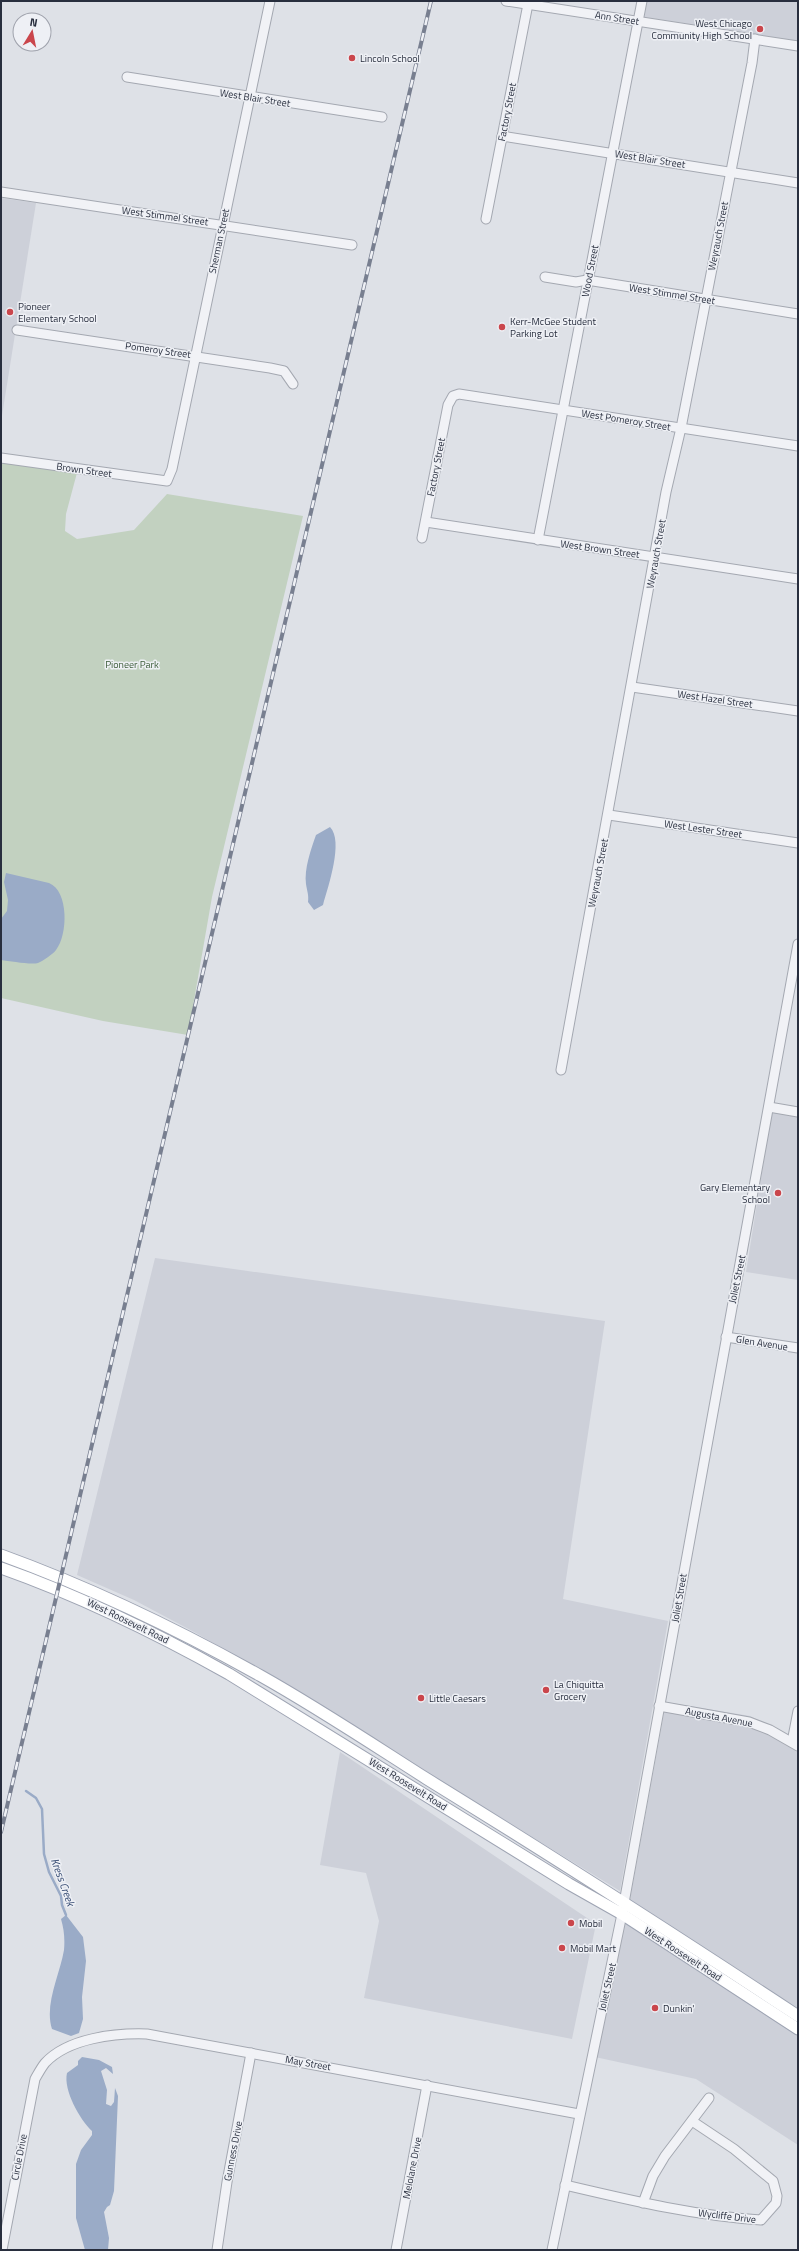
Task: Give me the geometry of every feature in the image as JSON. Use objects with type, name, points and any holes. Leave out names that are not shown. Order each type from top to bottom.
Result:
[{"type":"main road","name":"West Roosevelt Road","points":[[1,1556],[73,1582],[114,1600],[185,1635],[262,1677],[624,1901],[798,2016]]},
{"type":"main road","name":"West Roosevelt Road","points":[[1,1568],[69,1593],[200,1658],[292,1712],[569,1884],[622,1914],[798,2029]]},
{"type":"street","name":"Sherman Street","points":[[167,481],[172,469],[270,1]]},
{"type":"street","name":"Ann Street","points":[[506,1],[798,46]]},
{"type":"street","name":"Wood Street","points":[[538,540],[642,1]]},
{"type":"street","name":"Factory Street","points":[[486,219],[528,4]]},
{"type":"street","name":"Weyrauch Street","points":[[561,1070],[656,558],[666,492],[681,428],[752,63],[755,39]]},
{"type":"street","name":"West Blair Street","points":[[127,77],[382,117]]},
{"type":"street","name":"West Blair Street","points":[[502,136],[731,171],[798,183]]},
{"type":"street","name":"West Stimmel Street","points":[[1,192],[352,245]]},
{"type":"street","name":"West Stimmel Street","points":[[545,276],[576,282],[587,280],[798,314]]},
{"type":"street","name":"Pomeroy Street","points":[[17,330],[195,355],[284,372],[293,384]]},
{"type":"street","name":"West Pomeroy Street","points":[[454,396],[465,394],[798,446]]},
{"type":"street","name":"Factory Street","points":[[422,538],[448,405],[454,396]]},
{"type":"street","name":"Brown Street","points":[[1,458],[167,481]]},
{"type":"street","name":"West Brown Street","points":[[426,522],[798,579]]},
{"type":"street","name":"West Hazel Street","points":[[632,687],[798,711]]},
{"type":"street","name":"West Lester Street","points":[[609,815],[798,843]]},
{"type":"street","name":"Joliet Street","points":[[552,2250],[579,2114],[622,1914],[798,944]]},
{"type":"street","points":[[769,1107],[798,1112]]},
{"type":"street","name":"Glen Avenue","points":[[726,1337],[798,1348]]},
{"type":"street","name":"Augusta Avenue","points":[[660,1706],[749,1722],[795,1744]]},
{"type":"street","points":[[795,1744],[798,1711]]},
{"type":"street","name":"May Street","points":[[42,2066],[52,2057],[80,2042],[100,2036],[134,2033],[147,2034],[579,2114]]},
{"type":"street","name":"Gunness Drive","points":[[217,2250],[227,2182],[251,2053]]},
{"type":"street","name":"Circle Drive","points":[[2,2250],[33,2084],[42,2066]]},
{"type":"street","name":"Melolane Drive","points":[[396,2250],[427,2085]]},
{"type":"street","points":[[643,2203],[653,2176],[709,2098]]},
{"type":"street","name":"Wycliffe Drive","points":[[565,2185],[643,2203],[733,2218],[761,2220],[774,2207],[777,2196],[773,2182],[734,2150],[692,2121]]},
{"type":"shaded area","name":"West Chicago Community High School","points":[[647,1],[798,1],[798,41],[644,17]]},
{"type":"shaded area","name":"Pioneer Elementary School","points":[[1,198],[36,203],[1,422]]},
{"type":"shaded area","name":"Gary Elementary School","points":[[772,1110],[798,1114],[798,1280],[746,1272]]},
{"type":"shaded area","points":[[155,1258],[605,1321],[563,1599],[668,1621],[620,1891],[278,1681],[196,1633],[134,1600],[77,1575]]},
{"type":"shaded area","points":[[666,1702],[750,1716],[798,1740],[798,2009],[630,1900]]},
{"type":"shaded area","points":[[340,1752],[596,1924],[572,2039],[364,1998],[379,1921],[366,1873],[320,1865]]},
{"type":"shaded area","points":[[623,1922],[798,2035],[798,2145],[696,2079],[595,2057]]},
{"type":"green space","name":"Pioneer Park","points":[[1,458],[78,469],[66,514],[65,531],[77,539],[134,530],[167,494],[303,516],[212,897],[188,1035],[103,1021],[1,998]]},
{"type":"water","points":[[330,827],[334,834],[336,843],[334,864],[323,905],[314,910],[308,902],[306,884],[307,866],[316,835]]},
{"type":"water","points":[[6,873],[49,883],[56,888],[60,895],[64,914],[63,934],[56,950],[38,963],[1,960],[1,919],[7,911],[8,900],[4,882]]},
{"type":"water","points":[[66,1915],[83,1937],[86,1961],[82,1997],[83,2019],[79,2033],[71,2036],[52,2029],[50,2020],[51,2000],[64,1950],[64,1934],[61,1919]]},
{"type":"water","points":[[82,2057],[99,2060],[112,2067],[113,2074],[106,2068],[101,2071],[107,2090],[106,2104],[111,2106],[114,2102],[115,2088],[118,2096],[114,2191],[110,2205],[104,2212],[109,2238],[108,2250],[85,2250],[76,2218],[76,2164],[81,2150],[92,2135],[92,2131],[82,2120],[70,2096],[66,2080],[67,2073],[78,2065],[78,2061]]},
{"type":"waterway","name":"Kress Creek","points":[[26,1791],[36,1798],[42,1809],[44,1854],[49,1872],[61,1896],[62,1905],[66,1915]]},
{"type":"railway","points":[[1,1832],[431,1]]},
{"type":"place","name":"West Chicago Community High School","points":[[760,29]]},
{"type":"place","name":"Lincoln School","points":[[352,58]]},
{"type":"place","name":"Pioneer Elementary School","points":[[10,312]]},
{"type":"place","name":"Kerr-McGee Student Parking Lot","points":[[502,327]]},
{"type":"place","name":"Gary Elementary School","points":[[778,1193]]},
{"type":"place","name":"La Chiquitta Grocery","points":[[546,1690]]},
{"type":"place","name":"Little Caesars","points":[[421,1698]]},
{"type":"place","name":"Mobil","points":[[571,1923]]},
{"type":"place","name":"Mobil Mart","points":[[562,1948]]},
{"type":"place","name":"Dunkin'","points":[[655,2008]]}]
